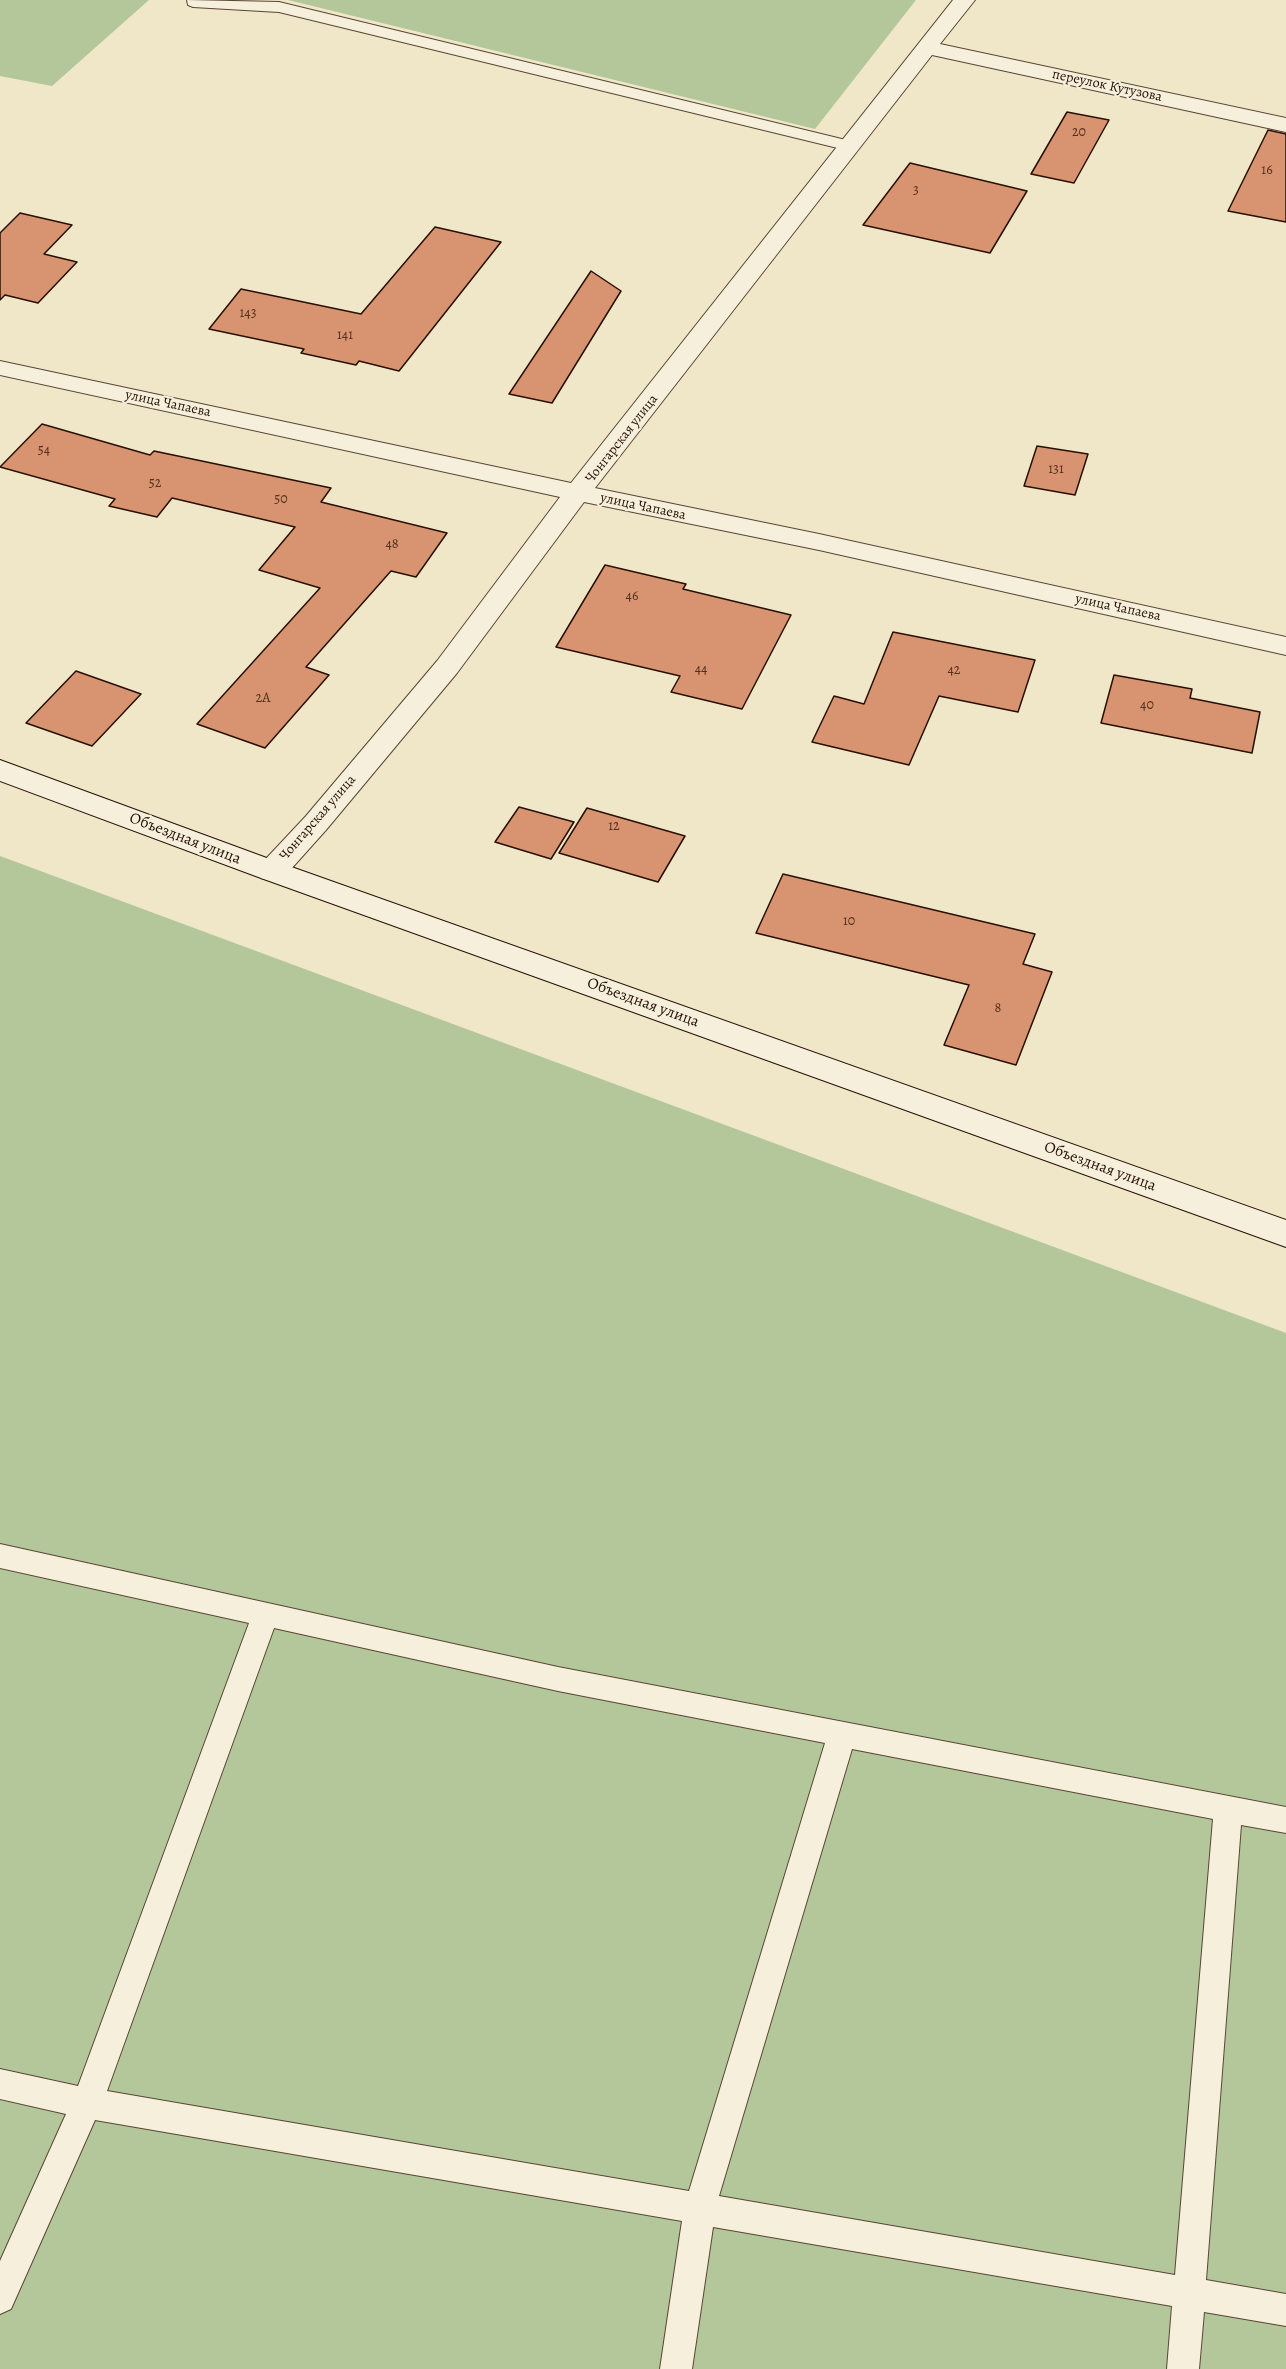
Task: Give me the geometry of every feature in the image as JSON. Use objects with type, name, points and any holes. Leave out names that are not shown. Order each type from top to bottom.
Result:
[{"type":"street","name":"Чонгарская улица","points":[[272,871],[316,823],[447,668],[545,534],[964,0]]},
{"type":"street","name":"переулок Кутузова","points":[[928,48],[1286,125]]},
{"type":"street","name":"улица Чапаева","points":[[0,368],[579,493],[819,542],[1286,646]]},
{"type":"street","name":"Объездная улица","points":[[0,770],[272,871],[1286,1234]]},
{"type":"lane","points":[[193,2],[279,7],[850,146]]},
{"type":"lane","points":[[0,1556],[558,1679],[1286,1820]]},
{"type":"lane","points":[[0,2298],[87,2103],[266,1614]]},
{"type":"lane","points":[[676,2369],[700,2208],[842,1734]]},
{"type":"lane","points":[[1183,2369],[1228,1808]]},
{"type":"lane","points":[[0,2084],[87,2103],[1286,2310]]},
{"type":"green space","points":[[0,0],[149,0],[52,86],[0,76]]},
{"type":"green space","points":[[288,0],[916,0],[815,129]]},
{"type":"green space","points":[[0,856],[1286,1333],[1286,2369],[0,2369]]},
{"type":"building","points":[[1067,112],[1109,120],[1074,183],[1031,174]]},
{"type":"building","points":[[1268,130],[1286,134],[1286,222],[1228,211]]},
{"type":"building","points":[[910,163],[1027,191],[990,253],[863,225]]},
{"type":"building","points":[[20,213],[72,225],[44,254],[77,262],[38,303],[5,295],[0,300],[0,233]]},
{"type":"building","points":[[435,227],[501,242],[399,371],[359,361],[356,365],[301,353],[304,349],[209,329],[241,289],[361,314]]},
{"type":"building","points":[[591,271],[621,291],[552,403],[509,394]]},
{"type":"building","points":[[42,424],[150,455],[154,451],[331,488],[321,502],[447,533],[416,577],[391,571],[306,667],[329,675],[265,748],[197,724],[320,588],[259,570],[295,527],[172,498],[157,517],[109,506],[115,499],[0,467]]},
{"type":"building","points":[[1037,446],[1088,454],[1075,495],[1024,486]]},
{"type":"building","points":[[605,565],[686,584],[683,589],[791,615],[742,709],[671,692],[680,676],[556,647]]},
{"type":"building","points":[[893,632],[1035,660],[1018,712],[939,696],[909,765],[812,742],[834,696],[864,704]]},
{"type":"building","points":[[76,671],[141,694],[92,746],[26,723]]},
{"type":"building","points":[[1114,675],[1192,689],[1190,698],[1260,712],[1252,753],[1101,723]]},
{"type":"building","points":[[519,807],[574,822],[551,859],[495,842]]},
{"type":"building","points":[[587,808],[685,836],[658,882],[559,853]]},
{"type":"building","points":[[783,874],[1035,934],[1023,964],[1052,972],[1016,1065],[944,1045],[969,985],[756,933]]}]
